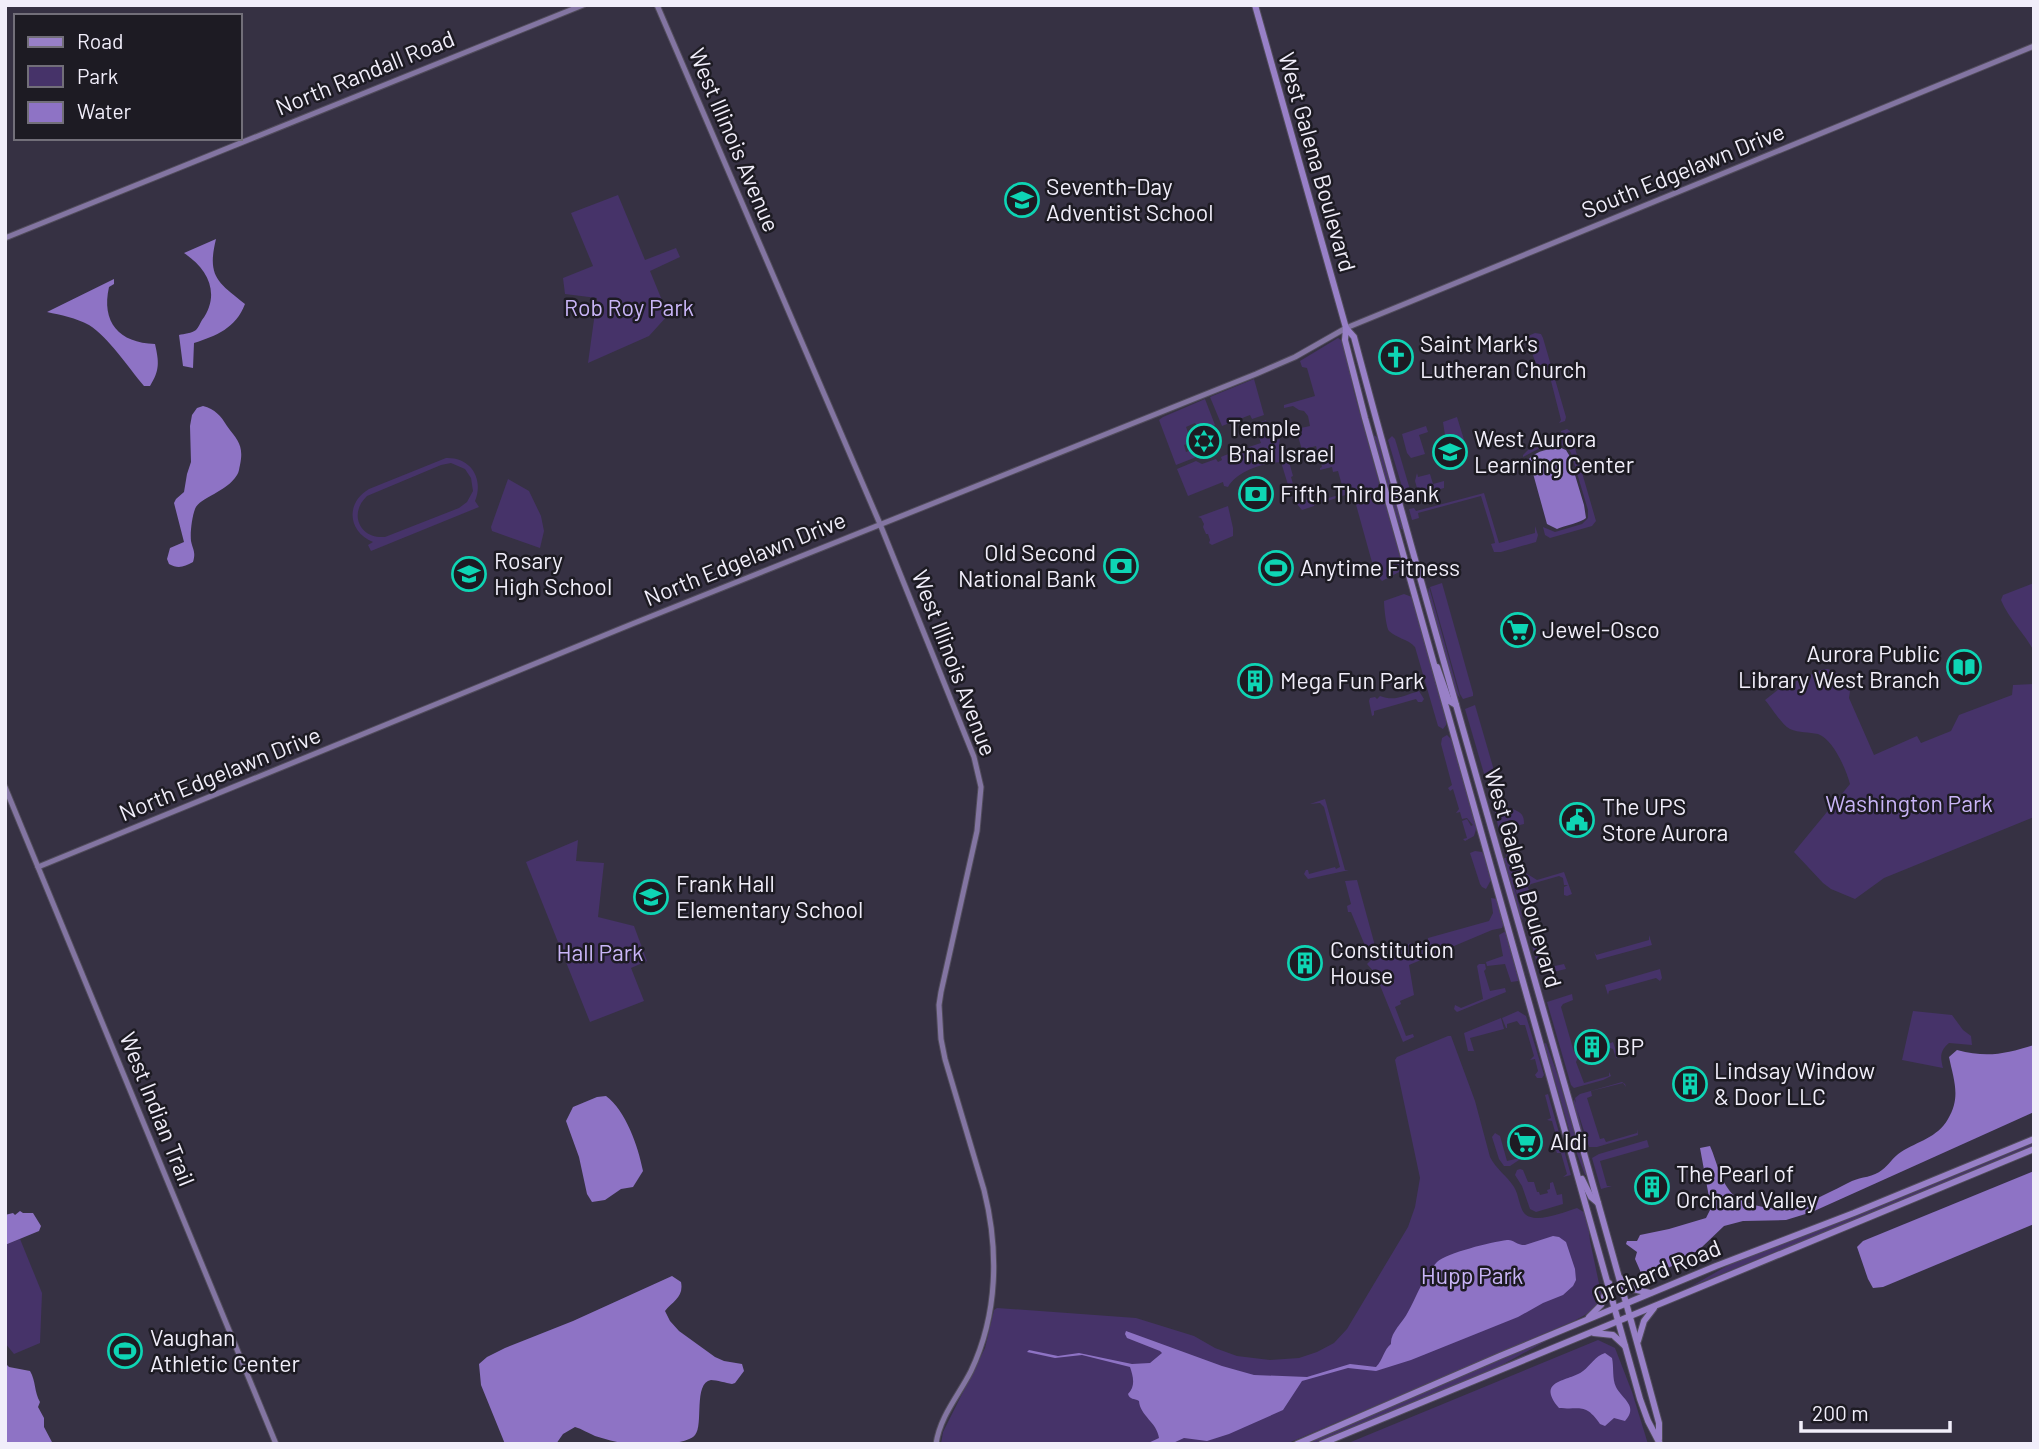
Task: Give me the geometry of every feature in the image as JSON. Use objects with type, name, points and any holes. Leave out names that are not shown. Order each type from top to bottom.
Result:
[{"type":"main road","name":"West Galena Boulevard","points":[[1255,5],[1346,328],[1345,340],[1364,418],[1618,1320],[1648,1421],[1659,1442]]},
{"type":"main road","name":"West Galena Boulevard","points":[[1346,328],[1354,338],[1620,1278],[1659,1423],[1659,1442]]},
{"type":"main road","points":[[1364,418],[1369,421],[1373,431],[1379,432]]},
{"type":"main road","points":[[1433,659],[1441,672],[1449,701],[1456,705]]},
{"type":"main road","name":"Orchard Road","points":[[1297,1444],[1716,1266],[2034,1139]]},
{"type":"main road","name":"Orchard Road","points":[[1321,1444],[2034,1149]]},
{"type":"main road","points":[[1578,1175],[1586,1184],[1591,1197],[1598,1203]]},
{"type":"main road","points":[[1620,1278],[1633,1289],[1651,1293]]},
{"type":"main road","points":[[1587,1320],[1601,1305],[1609,1283]]},
{"type":"main road","points":[[1637,1343],[1644,1321],[1657,1305]]},
{"type":"main road","points":[[1589,1332],[1613,1335],[1626,1347]]},
{"type":"street","name":"North Randall Road","points":[[5,238],[583,5]]},
{"type":"street","name":"West Illinois Avenue","points":[[657,5],[880,524],[974,757],[981,787],[977,831],[939,1005],[945,1059],[989,1212],[993,1287],[979,1352],[943,1419],[936,1444]]},
{"type":"street","name":"South Edgelawn Drive","points":[[1346,328],[2034,46]]},
{"type":"street","name":"North Edgelawn Drive","points":[[38,867],[632,624],[1262,371],[1295,357],[1346,328]]},
{"type":"street","name":"West Indian Trail","points":[[5,787],[276,1444]]},
{"type":"green space","name":"Rob Roy Park","points":[[618,195],[645,260],[676,248],[680,257],[650,271],[668,315],[649,336],[588,363],[597,298],[565,294],[563,278],[593,266],[571,213]]},
{"type":"green space","points":[[1535,333],[1541,334],[1543,338],[1566,417],[1565,421],[1559,423],[1561,420],[1550,377],[1537,380],[1535,373],[1539,371],[1526,338],[1521,339]]},
{"type":"green space","points":[[1338,338],[1344,342],[1354,392],[1379,482],[1376,491],[1369,496],[1360,497],[1351,493],[1322,503],[1321,500],[1339,495],[1339,490],[1343,489],[1338,471],[1333,472],[1332,467],[1320,470],[1322,467],[1316,446],[1302,450],[1296,429],[1310,426],[1308,416],[1304,411],[1293,406],[1284,408],[1284,405],[1315,396],[1307,368],[1302,367],[1300,361]]},
{"type":"green space","points":[[1254,379],[1264,415],[1252,419],[1250,415],[1222,426],[1210,397]]},
{"type":"green space","points":[[1205,399],[1215,425],[1211,427],[1208,423],[1198,427],[1195,423],[1186,427],[1199,456],[1176,465],[1159,420]],"holes":[[[1189,443],[1193,446],[1192,450],[1186,452],[1184,445]]]},
{"type":"green space","points":[[1457,417],[1465,443],[1439,451],[1437,444],[1446,442],[1443,422]]},
{"type":"green space","points":[[1266,420],[1272,441],[1280,439],[1283,460],[1288,458],[1293,476],[1293,484],[1290,485],[1292,497],[1296,496],[1302,501],[1312,498],[1314,506],[1302,510],[1292,498],[1281,462],[1251,469],[1238,476],[1228,487],[1224,486],[1223,482],[1188,496],[1177,469],[1196,461],[1202,464],[1216,459],[1218,462],[1225,455],[1261,443],[1254,425]]},
{"type":"green space","points":[[1426,426],[1428,432],[1419,435],[1425,454],[1411,458],[1402,434]]},
{"type":"green space","points":[[1561,431],[1570,431],[1596,521],[1592,526],[1550,538],[1545,535],[1543,527],[1555,532],[1582,524],[1588,518],[1571,453],[1566,445],[1538,449],[1523,455],[1528,450],[1562,440]]},
{"type":"green space","points":[[1372,434],[1377,437],[1403,529],[1391,502]]},
{"type":"green space","points":[[1392,436],[1411,493],[1408,500],[1388,440]]},
{"type":"green space","points":[[446,458],[455,459],[469,465],[476,477],[478,485],[475,501],[479,507],[371,551],[368,545],[373,542],[358,531],[353,517],[356,502],[369,489]],"holes":[[[451,463],[465,469],[471,478],[473,491],[467,502],[459,508],[385,537],[376,537],[363,530],[358,510],[367,496],[441,465]]]},
{"type":"green space","points":[[1417,473],[1418,477],[1430,474],[1433,484],[1444,481],[1444,488],[1419,495],[1415,481]]},
{"type":"green space","points":[[508,479],[529,491],[541,516],[544,531],[540,548],[492,531],[491,527]]},
{"type":"green space","points":[[1382,492],[1403,570],[1382,581],[1375,573],[1355,501],[1372,499]]},
{"type":"green space","points":[[1484,493],[1499,543],[1535,533],[1535,526],[1538,535],[1536,542],[1494,552],[1491,544],[1495,543],[1494,538],[1481,496],[1418,513],[1419,518],[1412,520],[1409,509],[1414,508],[1416,511]]},
{"type":"green space","points":[[1228,506],[1233,536],[1212,545],[1201,518],[1198,517]]},
{"type":"green space","points":[[1442,583],[1473,693],[1473,696],[1463,699],[1430,587]]},
{"type":"green space","points":[[2034,583],[2034,651],[2001,600],[2003,595]]},
{"type":"green space","points":[[1429,587],[1460,698],[1455,691],[1428,594]]},
{"type":"green space","points":[[1404,594],[1412,597],[1415,607],[1446,719],[1443,729],[1438,726],[1415,647],[1388,629],[1384,601]]},
{"type":"green space","name":"Washington Park","points":[[1823,669],[1856,682],[1849,698],[1874,755],[1917,736],[1921,743],[1951,731],[1959,715],[2012,695],[2013,685],[2034,684],[2034,817],[1884,878],[1855,899],[1831,889],[1794,852],[1850,784],[1848,778],[1838,755],[1824,737],[1790,729],[1765,700],[1779,689]]},
{"type":"green space","points":[[1419,691],[1424,699],[1422,702],[1416,699],[1374,711],[1372,716],[1370,698],[1395,698]]},
{"type":"green space","points":[[1475,705],[1493,767],[1490,776],[1485,777],[1465,709]]},
{"type":"green space","points":[[1447,735],[1452,740],[1477,826],[1474,836],[1465,841],[1463,839],[1467,838],[1462,821],[1467,819],[1471,826],[1473,825],[1467,818],[1462,819],[1460,812],[1456,813],[1459,809],[1453,789],[1450,791],[1448,788],[1452,785],[1441,744],[1442,738]]},
{"type":"green space","points":[[1490,791],[1499,791],[1507,806],[1522,815],[1524,824],[1499,830]]},
{"type":"green space","points":[[1325,799],[1345,870],[1349,870],[1308,879],[1304,874],[1306,870],[1309,874],[1340,867],[1324,807],[1320,803],[1310,804]]},
{"type":"green space","name":"Hall Park","points":[[578,840],[576,861],[604,863],[598,917],[634,926],[647,961],[631,968],[644,1001],[590,1022],[526,862]]},
{"type":"green space","points":[[1512,840],[1518,841],[1524,872],[1537,880],[1564,872],[1572,894],[1564,895],[1564,887],[1568,885],[1564,885],[1563,878],[1559,876],[1531,884],[1528,887],[1530,895],[1518,898],[1507,860],[1523,920],[1519,915],[1502,858],[1507,858],[1504,847]]},
{"type":"green space","points":[[1475,851],[1484,855],[1491,880],[1486,889],[1480,884],[1470,853]]},
{"type":"green space","points":[[1357,880],[1377,953],[1385,951],[1388,956],[1393,955],[1392,948],[1428,941],[1428,938],[1489,921],[1493,913],[1491,898],[1497,899],[1504,923],[1502,928],[1409,965],[1414,995],[1400,1001],[1401,1004],[1395,1007],[1406,1036],[1413,1034],[1414,1037],[1403,1042],[1375,973],[1367,964],[1371,960],[1351,912],[1348,912],[1347,906],[1351,904],[1345,881]]},
{"type":"green space","points":[[1539,928],[1550,967],[1564,964],[1566,969],[1540,975],[1529,934]]},
{"type":"green space","points":[[1506,931],[1518,981],[1511,982],[1505,964],[1487,966],[1486,962],[1503,956],[1499,935]]},
{"type":"green space","points":[[1649,935],[1652,945],[1597,960],[1594,951],[1596,955],[1649,940]]},
{"type":"green space","points":[[1485,964],[1484,971],[1490,991],[1505,988],[1506,992],[1457,1012],[1455,1005],[1461,1008],[1483,999],[1477,966]]},
{"type":"green space","points":[[1660,969],[1660,981],[1656,978],[1609,991],[1608,995],[1605,985]]},
{"type":"green space","points":[[1572,994],[1573,1000],[1561,1007],[1574,1052],[1588,1052],[1613,1042],[1618,1057],[1616,1058],[1610,1048],[1578,1057],[1576,1062],[1584,1083],[1609,1076],[1609,1072],[1611,1076],[1574,1088],[1547,1002]]},
{"type":"green space","points":[[1518,1011],[1526,1016],[1544,1075],[1542,1078],[1535,1075],[1538,1071],[1535,1059],[1530,1060],[1534,1056],[1525,1025],[1520,1025],[1517,1021],[1507,1024],[1506,1028],[1502,1018]]},
{"type":"green space","points":[[1913,1011],[1952,1015],[1971,1036],[1972,1045],[1949,1043],[1942,1054],[1943,1068],[1902,1060]]},
{"type":"green space","points":[[1501,1018],[1504,1029],[1470,1038],[1474,1051],[1468,1051],[1464,1033]]},
{"type":"green space","name":"Hupp Park","points":[[1451,1036],[1475,1101],[1490,1157],[1514,1187],[1524,1213],[1542,1218],[1577,1208],[1587,1214],[1601,1293],[1599,1303],[1592,1311],[1286,1444],[941,1444],[943,1432],[985,1348],[994,1310],[997,1308],[1136,1318],[1194,1336],[1237,1356],[1270,1360],[1299,1358],[1334,1343],[1347,1329],[1408,1227],[1415,1207],[1420,1178],[1395,1060]]},
{"type":"green space","points":[[1546,1043],[1587,1175],[1573,1143],[1544,1044]]},
{"type":"green space","points":[[1622,1082],[1625,1084],[1626,1087],[1623,1083],[1591,1091],[1592,1096],[1587,1098],[1600,1139],[1604,1138],[1606,1142],[1637,1133],[1637,1129],[1638,1135],[1589,1147],[1577,1109],[1586,1146],[1573,1106],[1574,1099],[1576,1103],[1575,1098],[1580,1094]]},
{"type":"green space","points":[[1548,1094],[1571,1175],[1563,1177],[1567,1174],[1561,1153],[1557,1153],[1555,1148],[1559,1146],[1552,1121],[1547,1120],[1551,1118],[1545,1095]]},
{"type":"green space","points":[[1495,1133],[1500,1136],[1507,1161],[1544,1152],[1504,1166],[1492,1137]]},
{"type":"green space","points":[[1647,1140],[1649,1147],[1600,1161],[1607,1186],[1612,1186],[1601,1189],[1592,1158]]},
{"type":"green space","points":[[2034,1142],[2034,1146],[1690,1287],[1734,1262]]},
{"type":"green space","points":[[1520,1169],[1528,1182],[1534,1182],[1540,1195],[1548,1193],[1550,1183],[1553,1182],[1557,1195],[1562,1194],[1563,1204],[1536,1212],[1530,1209],[1515,1175]]},
{"type":"green space","points":[[20,1239],[42,1293],[40,1343],[14,1354],[5,1343],[5,1245]]},
{"type":"green space","points":[[1545,1340],[1500,1366],[1313,1444],[1305,1444]]},
{"type":"green space","points":[[1598,1340],[1615,1348],[1648,1444],[1346,1444]]},
{"type":"water","points":[[216,239],[213,262],[217,277],[227,290],[245,304],[231,325],[194,343],[193,368],[183,366],[179,335],[197,329],[211,301],[205,274],[184,253]]},
{"type":"water","points":[[114,279],[107,299],[108,311],[116,328],[132,340],[155,344],[158,366],[150,386],[144,386],[111,345],[89,325],[47,312]]},
{"type":"water","points":[[203,406],[217,413],[237,440],[241,448],[240,465],[233,481],[202,501],[195,509],[191,534],[193,562],[175,566],[169,564],[167,559],[170,548],[184,542],[174,503],[184,492],[191,462],[192,415],[197,408]]},
{"type":"water","points":[[1561,448],[1569,455],[1586,518],[1557,529],[1547,524],[1529,459],[1540,452]]},
{"type":"water","points":[[2034,1045],[2034,1112],[1812,1212],[1786,1220],[1743,1221],[1724,1226],[1686,1259],[1662,1271],[1642,1275],[1635,1259],[1637,1252],[1626,1244],[1627,1241],[1637,1241],[1640,1235],[1706,1218],[1711,1208],[1700,1148],[1710,1146],[1725,1184],[1741,1200],[1772,1208],[1786,1208],[1812,1201],[1852,1181],[1879,1172],[1901,1152],[1944,1125],[1952,1111],[1955,1096],[1949,1057],[1957,1050],[1996,1054]]},
{"type":"water","points":[[606,1096],[620,1111],[630,1130],[643,1171],[633,1187],[621,1189],[605,1200],[592,1202],[587,1194],[579,1157],[566,1121],[573,1107]]},
{"type":"water","points":[[2034,1171],[2034,1224],[1883,1287],[1873,1288],[1857,1247],[1863,1241]]},
{"type":"water","points":[[20,1211],[33,1213],[41,1226],[39,1231],[5,1245],[5,1215],[15,1215]]},
{"type":"water","points":[[1553,1236],[1566,1242],[1575,1269],[1576,1280],[1563,1295],[1518,1317],[1411,1360],[1376,1371],[1348,1368],[1302,1381],[1283,1410],[1207,1441],[1184,1438],[1171,1444],[1146,1444],[1159,1438],[1158,1432],[1142,1411],[1139,1401],[1128,1394],[1133,1384],[1130,1367],[1082,1355],[1055,1358],[1027,1352],[1029,1350],[1058,1356],[1079,1353],[1132,1364],[1150,1363],[1162,1353],[1127,1338],[1126,1331],[1254,1375],[1307,1377],[1350,1364],[1376,1367],[1391,1344],[1424,1279],[1437,1262],[1459,1252],[1491,1243],[1509,1240],[1525,1245]]},
{"type":"water","points":[[672,1276],[681,1282],[682,1287],[677,1298],[665,1311],[670,1321],[679,1331],[715,1357],[742,1364],[744,1371],[735,1383],[711,1380],[702,1388],[698,1430],[695,1435],[673,1443],[633,1445],[595,1436],[575,1427],[563,1434],[556,1444],[505,1444],[481,1385],[479,1364],[505,1348],[573,1321]]},
{"type":"water","points":[[1605,1353],[1612,1358],[1615,1384],[1628,1403],[1630,1411],[1625,1421],[1614,1418],[1605,1426],[1586,1410],[1559,1408],[1551,1392],[1552,1386],[1577,1375]]},
{"type":"water","points":[[5,1363],[9,1367],[30,1371],[40,1402],[38,1407],[44,1418],[44,1427],[53,1444],[5,1444]]},
{"type":"place","name":"Seventh-Day Adventist School","points":[[1022,200]]},
{"type":"place","name":"Saint Mark's Lutheran Church","points":[[1396,357]]},
{"type":"place","name":"Temple B'nai Israel","points":[[1204,441]]},
{"type":"place","name":"West Aurora Learning Center","points":[[1450,452]]},
{"type":"place","name":"Fifth Third Bank","points":[[1256,494]]},
{"type":"place","name":"Old Second National Bank","points":[[1121,566]]},
{"type":"place","name":"Anytime Fitness","points":[[1276,568]]},
{"type":"place","name":"Rosary High School","points":[[469,574]]},
{"type":"place","name":"Jewel-Osco","points":[[1518,630]]},
{"type":"place","name":"Aurora Public Library West Branch","points":[[1964,667]]},
{"type":"place","name":"Mega Fun Park","points":[[1255,681]]},
{"type":"place","name":"The UPS Store Aurora","points":[[1577,820]]},
{"type":"place","name":"Frank Hall Elementary School","points":[[651,897]]},
{"type":"place","name":"Constitution House","points":[[1305,963]]},
{"type":"place","name":"BP","points":[[1592,1047]]},
{"type":"place","name":"Lindsay Window & Door LLC","points":[[1690,1084]]},
{"type":"place","name":"Aldi","points":[[1525,1142]]},
{"type":"place","name":"The Pearl of Orchard Valley","points":[[1652,1187]]},
{"type":"place","name":"Vaughan Athletic Center","points":[[125,1351]]}]
